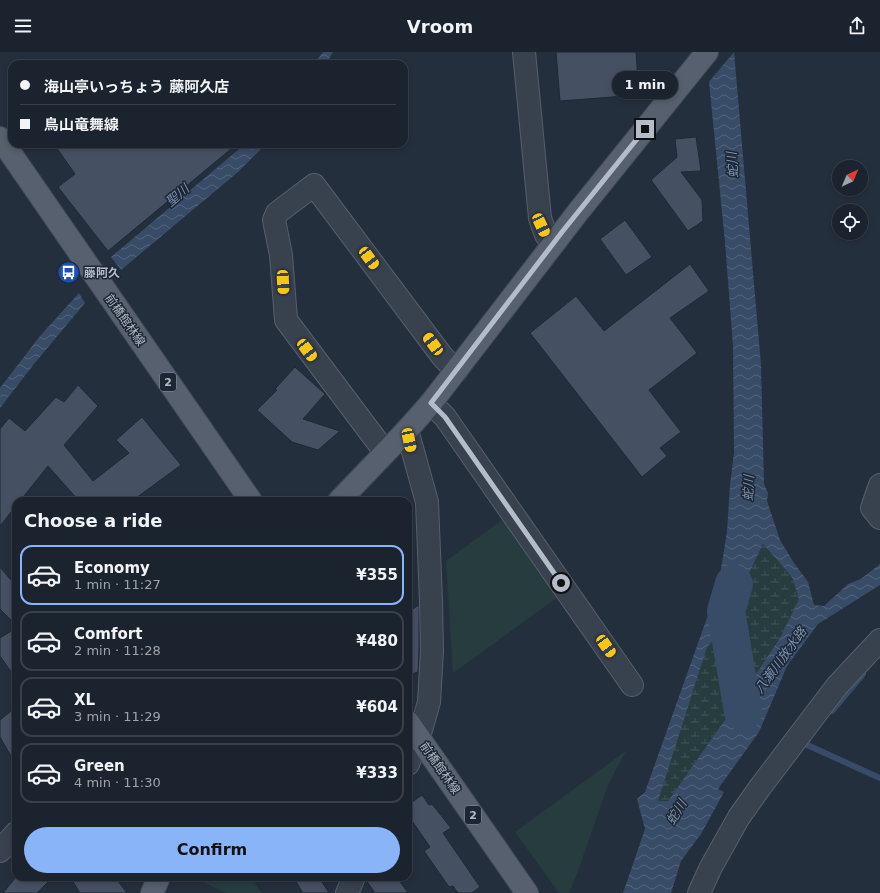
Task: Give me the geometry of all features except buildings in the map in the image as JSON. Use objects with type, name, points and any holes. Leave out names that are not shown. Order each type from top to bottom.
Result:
[{"type":"main road","points":[[343,497],[431,403],[554,243],[702,58]]},
{"type":"main road","name":"前橋館林線","points":[[0,138],[247,497]]},
{"type":"main road","name":"前橋館林線","points":[[414,730],[527,893]]},
{"type":"main road","points":[[152,893],[157,881]]},
{"type":"street","points":[[524,52],[540,218],[546,235],[554,243]]},
{"type":"street","points":[[386,452],[286,320],[281,255],[274,220],[277,213],[314,185],[442,356],[456,371]]},
{"type":"street","points":[[431,403],[445,417],[632,685]]},
{"type":"street","points":[[407,430],[426,502],[432,651],[429,702],[414,730],[412,741]]},
{"type":"street","points":[[880,485],[872,508],[880,518]]},
{"type":"street","points":[[699,893],[711,867],[739,817],[761,786],[837,686],[880,640]]},
{"type":"street","points":[[0,851],[12,838]]},
{"type":"street","points":[[347,893],[352,881]]},
{"type":"green space","points":[[505,518],[558,597],[453,673],[446,561]]},
{"type":"green space","points":[[763,544],[792,577],[800,599],[781,636],[739,700],[668,801],[657,801],[707,647],[718,636],[730,635],[733,607]]},
{"type":"green space","points":[[626,751],[608,785],[569,893],[559,893],[515,832]]},
{"type":"green space","points":[[200,881],[255,881],[261,893],[226,893]]},
{"type":"water","points":[[323,52],[333,52],[328,60],[317,60]]},
{"type":"water","name":"八瀬川放水路","points":[[706,52],[734,52],[761,365],[764,484],[768,493],[767,501],[780,540],[808,582],[814,605],[824,606],[848,584],[861,579],[880,564],[880,585],[818,624],[787,666],[759,732],[718,789],[724,792],[701,834],[681,861],[671,893],[623,893],[645,829],[637,799],[645,792],[718,587],[727,532],[734,453],[733,346],[725,242]],"holes":[[[763,544],[792,577],[799,599],[781,636],[739,700],[668,801],[658,801],[707,647],[718,636],[730,635],[733,607]]]},
{"type":"water","points":[[240,148],[262,148],[238,172],[121,270],[111,257]]},
{"type":"water","points":[[79,293],[85,303],[34,364],[0,408],[0,388],[40,336]]},
{"type":"pier","points":[[704,52],[734,52],[707,84]]},
{"type":"waterway","name":"蛇川","points":[[734,584],[726,611],[743,712]]},
{"type":"waterway","points":[[832,711],[863,674]]},
{"type":"waterway","points":[[808,740],[805,744],[880,778]]},
{"type":"place","name":"藤阿久","points":[[69,273]]},
{"type":"route","points":[[561,583],[445,417],[431,403],[562,232],[645,129]]},
{"type":"water label","name":"聖川","points":[[177,195]]}]
